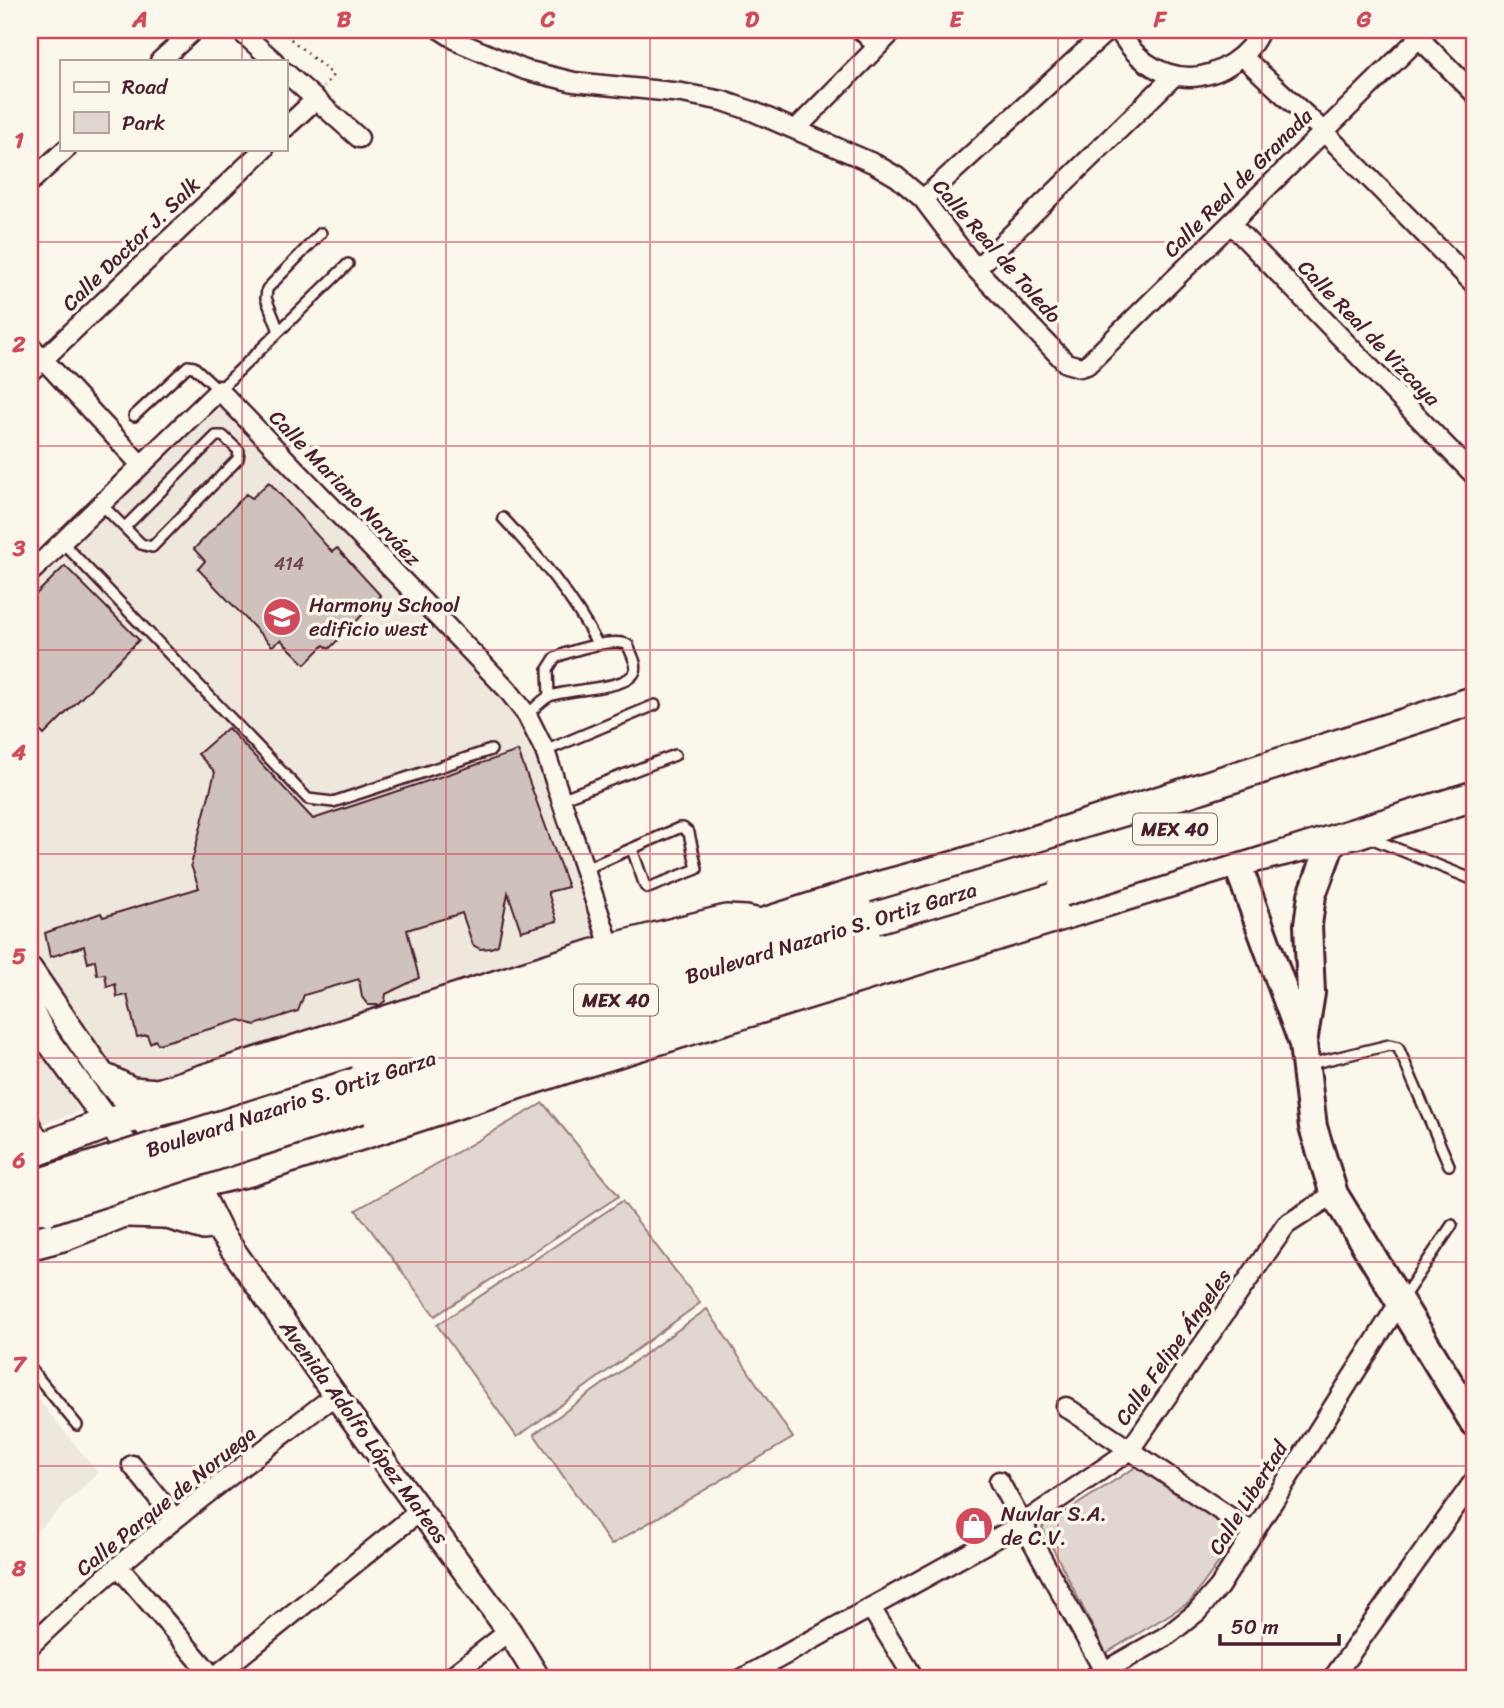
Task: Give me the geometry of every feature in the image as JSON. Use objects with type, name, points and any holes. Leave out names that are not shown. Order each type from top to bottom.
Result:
[{"type":"highway","points":[[36,1152],[122,1120],[227,1094],[1474,702]]},
{"type":"highway","name":"Boulevard Nazario S. Ortiz Garza","points":[[35,1203],[359,1095],[732,962],[1209,819],[1474,733]]},
{"type":"highway","name":"Boulevard Nazario S. Ortiz Garza","points":[[359,1095],[609,1029],[1472,764]]},
{"type":"highway","points":[[30,1244],[64,1235],[196,1183],[248,1171],[571,1066],[1236,861],[1345,835],[1469,800]]},
{"type":"highway","points":[[732,962],[781,934],[954,867]]},
{"type":"highway","points":[[571,1066],[609,1029]]},
{"type":"highway","points":[[227,1094],[221,1128],[225,1143],[236,1160],[248,1171]]},
{"type":"highway","points":[[36,1152],[55,1165],[70,1182],[76,1202],[74,1217],[64,1235]]},
{"type":"main road","points":[[1212,785],[1305,1055]]},
{"type":"main road","points":[[1345,835],[1312,895],[1308,925],[1311,993],[1305,1055],[1313,1127],[1334,1194],[1474,1423]]},
{"type":"street","points":[[161,60],[194,30]]},
{"type":"street","points":[[239,30],[273,60]]},
{"type":"street","name":"Calle Real de Toledo","points":[[441,30],[461,43],[525,70],[574,82],[682,93],[723,102],[797,128],[875,164],[897,177],[923,199],[976,269],[1066,363],[1080,368]]},
{"type":"street","points":[[861,30],[877,46]]},
{"type":"street","points":[[797,128],[894,30]]},
{"type":"street","points":[[923,199],[1108,30]]},
{"type":"street","points":[[1119,30],[1128,47],[1149,66],[1174,76],[1198,77],[1222,70],[1242,56],[1259,30]]},
{"type":"street","points":[[1423,34],[1474,93]]},
{"type":"street","name":"Calle Real de Granada","points":[[1080,368],[1087,365],[1423,34]]},
{"type":"street","points":[[1242,56],[1323,131],[1474,284]]},
{"type":"street","points":[[287,74],[359,138]]},
{"type":"street","points":[[976,269],[1174,76]]},
{"type":"street","points":[[287,126],[316,99]]},
{"type":"street","points":[[30,183],[65,150]]},
{"type":"street","name":"Calle Doctor J. Salk","points":[[30,372],[263,150]]},
{"type":"street","name":"Calle Real de Vizcaya","points":[[1231,224],[1474,475]]},
{"type":"street","points":[[30,345],[141,465]]},
{"type":"street","points":[[30,573],[219,390]]},
{"type":"street","name":"Calle Mariano Narváez","points":[[219,390],[507,689],[527,715],[545,751],[610,946]]},
{"type":"street","points":[[102,1074],[132,1089],[158,1091],[610,946],[726,918],[746,918],[767,923]]},
{"type":"street","points":[[30,969],[102,1074],[122,1120],[168,1193],[221,1233]]},
{"type":"street","points":[[30,1009],[39,1047],[122,1120]]},
{"type":"street","name":"Avenida Adolfo López Mateos","points":[[122,1120],[196,1183],[221,1233],[335,1395],[509,1631],[538,1678]]},
{"type":"street","name":"Calle Felipe Ángeles","points":[[743,1678],[1021,1524],[1129,1451],[1286,1225],[1334,1194]]},
{"type":"street","points":[[115,1216],[164,1216],[221,1233]]},
{"type":"street","name":"Calle Libertad","points":[[1098,1675],[1168,1635],[1197,1612],[1219,1587],[1401,1300]]},
{"type":"street","name":"Calle Parque de Noruega","points":[[30,1646],[175,1518],[335,1395]]},
{"type":"street","points":[[1066,1407],[1252,1532]]},
{"type":"street","points":[[132,1465],[175,1518]]},
{"type":"street","points":[[999,1481],[1098,1675]]},
{"type":"street","points":[[1333,1678],[1474,1481]]},
{"type":"street","points":[[118,1566],[213,1678],[421,1510]]},
{"type":"street","points":[[871,1608],[915,1678]]},
{"type":"street","points":[[449,1678],[509,1631]]},
{"type":"lane","points":[[279,331],[266,298],[267,289],[321,233]]},
{"type":"lane","points":[[134,416],[188,366],[194,367],[219,390],[348,264]]},
{"type":"lane","points":[[101,504],[141,544],[152,547],[238,459],[239,451],[223,436],[216,436],[125,527]]},
{"type":"lane","points":[[503,518],[562,585],[582,614],[598,645]]},
{"type":"lane","points":[[62,542],[309,799],[333,802],[491,750]]},
{"type":"lane","points":[[527,715],[550,696],[608,685],[629,678],[636,666],[625,642],[598,645],[555,658],[548,669],[550,696]]},
{"type":"lane","points":[[545,751],[655,705]]},
{"type":"lane","points":[[561,799],[675,755]]},
{"type":"lane","points":[[585,869],[632,849],[683,828],[689,833],[697,869],[648,888],[632,849]]},
{"type":"lane","points":[[1345,835],[1474,880]]},
{"type":"lane","points":[[1305,1055],[1389,1045],[1398,1048],[1449,1164]]},
{"type":"lane","points":[[30,1114],[36,1152]]},
{"type":"lane","points":[[1401,1300],[1452,1225]]},
{"type":"lane","points":[[30,1368],[76,1426]]},
{"type":"path","points":[[280,30],[332,75],[316,99]]},
{"type":"shaded area","points":[[227,387],[532,721],[609,942],[159,1087],[133,1083],[98,1058],[52,979],[30,955],[30,579]]},
{"type":"shaded area","points":[[30,1016],[80,1111],[30,1129]]},
{"type":"shaded area","points":[[30,1389],[98,1473],[30,1538]]},
{"type":"green space","points":[[543,1103],[619,1196],[435,1316],[356,1210]]},
{"type":"green space","points":[[622,1201],[700,1303],[517,1437],[437,1325]]},
{"type":"green space","points":[[707,1309],[793,1438],[611,1545],[534,1434]]},
{"type":"green space","points":[[1139,1465],[1240,1533],[1190,1602],[1106,1653],[1042,1527]]},
{"type":"building","points":[[269,482],[332,552],[337,548],[381,596],[329,649],[324,645],[305,664],[281,640],[272,646],[198,569],[205,561],[194,549],[246,494],[252,498]]},
{"type":"building","points":[[65,566],[139,640],[44,735],[30,721],[30,600]]},
{"type":"building","points":[[228,728],[313,819],[518,751],[568,887],[548,892],[557,921],[521,931],[508,893],[498,945],[491,948],[480,949],[473,945],[462,913],[407,930],[419,978],[386,994],[385,1001],[380,1005],[368,1005],[362,997],[359,979],[304,995],[298,1011],[255,1025],[240,1020],[158,1044],[155,1040],[150,1043],[147,1035],[137,1037],[127,995],[117,997],[115,984],[107,987],[105,974],[97,975],[95,960],[88,963],[84,946],[50,957],[45,933],[101,913],[103,917],[199,888],[191,865],[215,772],[198,754]]},
{"type":"place","name":"Harmony School edificio west","points":[[282,617]]},
{"type":"place","name":"Nuvlar S.A. de C.V.","points":[[974,1526]]}]
